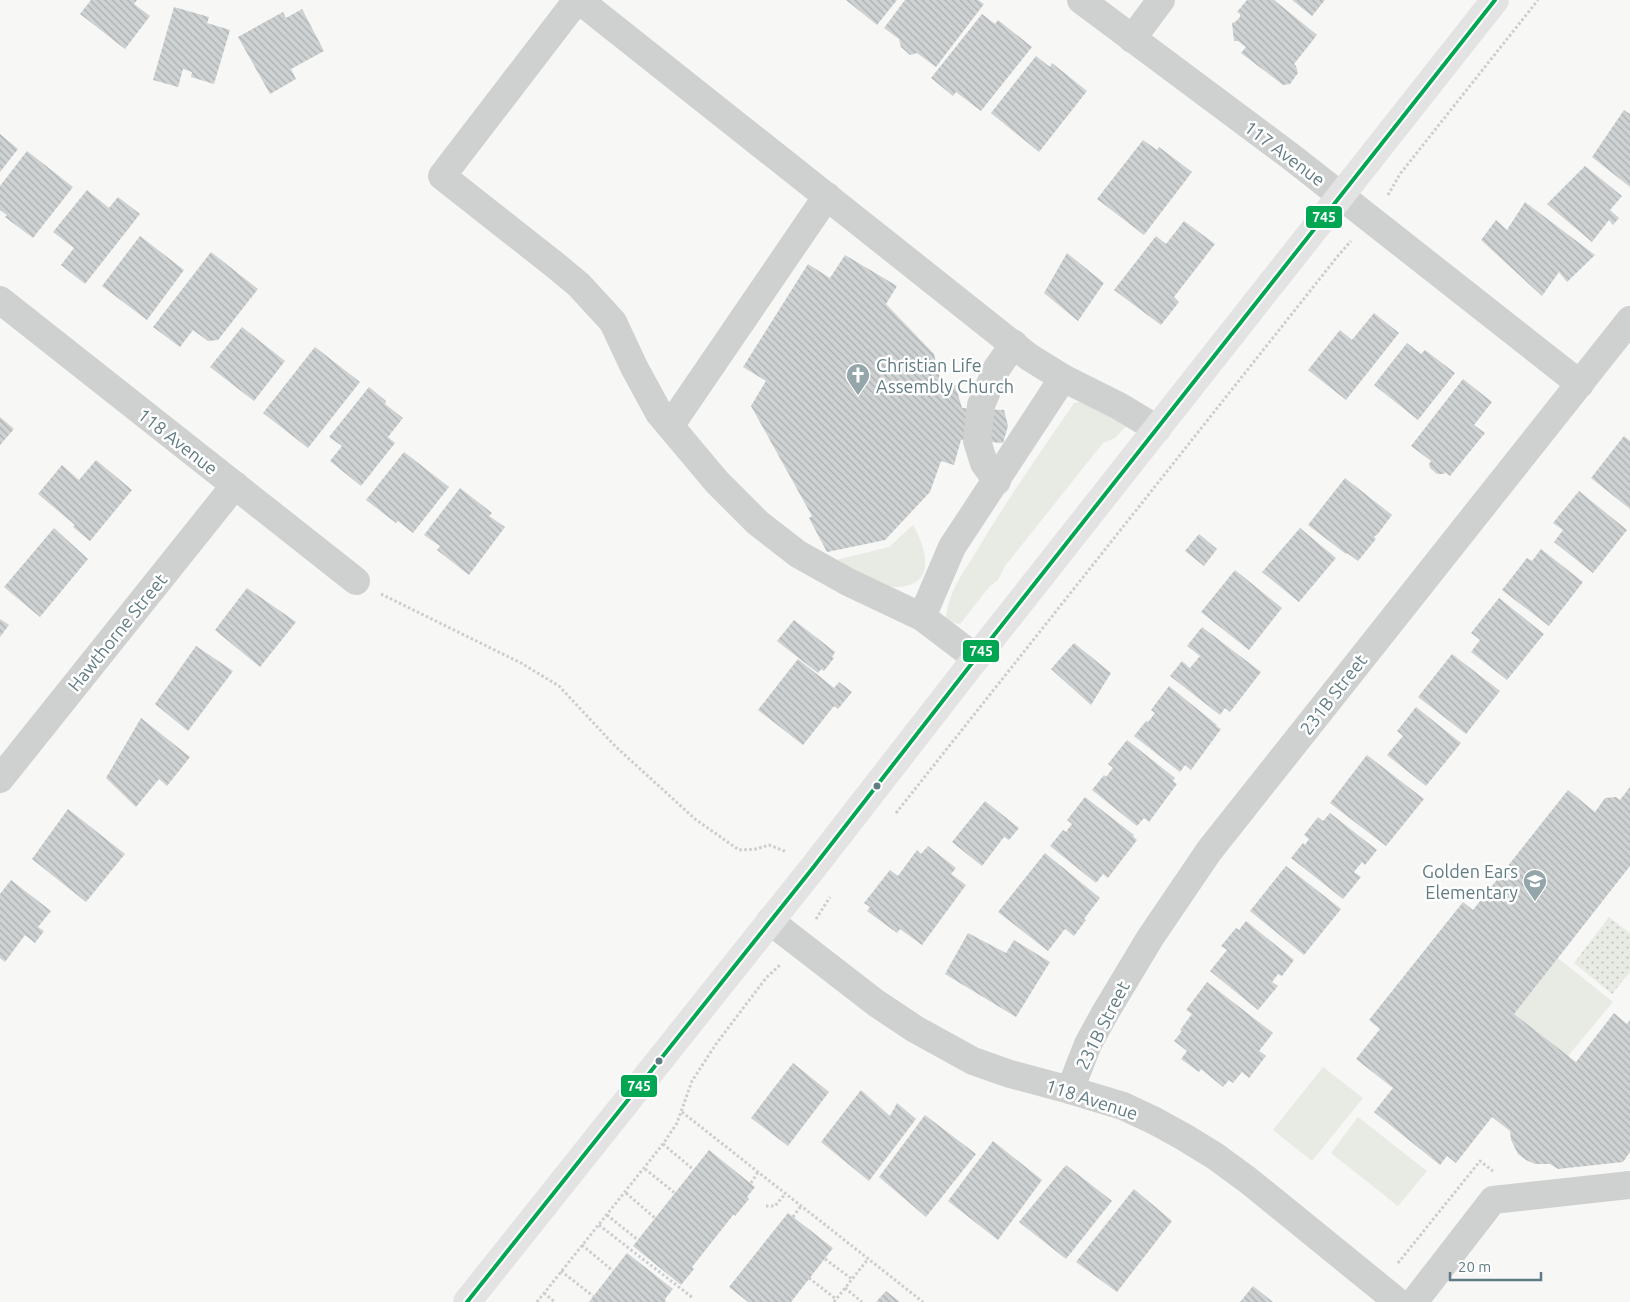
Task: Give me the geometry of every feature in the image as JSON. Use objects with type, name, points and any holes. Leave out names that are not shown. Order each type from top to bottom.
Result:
[{"type":"main road","points":[[467,1302],[812,870],[976,658],[1495,0]]},
{"type":"street","points":[[976,658],[922,617],[848,582],[798,554],[758,523],[717,482],[655,406],[613,322],[579,286],[555,265],[442,176],[578,0],[1029,356],[1063,378],[1119,406],[1157,429]]},
{"type":"street","name":"117 Avenue","points":[[1081,0],[1341,196],[1580,384]]},
{"type":"street","points":[[1132,39],[1161,0]]},
{"type":"street","points":[[670,426],[827,196]]},
{"type":"street","name":"118 Avenue","points":[[0,300],[356,581]]},
{"type":"street","name":"231B Street","points":[[1070,1090],[1088,1044],[1105,1013],[1150,938],[1209,850],[1630,320]]},
{"type":"street","points":[[997,480],[984,463],[977,441],[980,405],[997,368],[1014,344]]},
{"type":"street","points":[[922,617],[952,547],[1063,378]]},
{"type":"street","name":"Hawthorne Street","points":[[0,779],[235,485]]},
{"type":"street","name":"118 Avenue","points":[[770,921],[876,1003],[973,1061],[1010,1074],[1123,1106],[1154,1121],[1215,1156],[1249,1181],[1398,1302]]},
{"type":"street","points":[[1414,1302],[1493,1200],[1630,1185]]},
{"type":"path","points":[[1390,191],[1400,174],[1538,0]]},
{"type":"path","points":[[912,793],[1347,246]]},
{"type":"path","points":[[356,581],[521,663],[559,686],[615,746],[695,819],[739,850],[756,850],[769,845],[787,852]]},
{"type":"path","points":[[817,918],[825,904]]},
{"type":"path","points":[[537,1302],[582,1244],[626,1193],[663,1144],[677,1123],[692,1081],[716,1044],[766,978],[773,972]]},
{"type":"path","points":[[682,1112],[923,1302]]},
{"type":"path","points":[[663,1144],[694,1170]]},
{"type":"path","points":[[645,1169],[675,1193]]},
{"type":"path","points":[[751,1183],[758,1172]]},
{"type":"path","points":[[626,1193],[656,1218]]},
{"type":"path","points":[[766,1206],[775,1206],[785,1194]]},
{"type":"path","points":[[793,1217],[801,1206]]},
{"type":"path","points":[[608,1215],[638,1240]]},
{"type":"path","points":[[599,1225],[693,1298]]},
{"type":"path","points":[[582,1244],[613,1271]]},
{"type":"path","points":[[825,1259],[852,1279]]},
{"type":"path","points":[[810,1278],[835,1300],[868,1259]]},
{"type":"path","points":[[561,1271],[593,1296]]},
{"type":"path","points":[[845,1288],[862,1302]]},
{"type":"path","points":[[544,1293],[555,1302]]},
{"type":"shaded area","points":[[1080,402],[1104,412],[1126,426],[1115,438],[1103,443],[1005,566],[998,580],[990,586],[960,624],[954,623],[946,618],[953,591],[961,576],[1011,495],[1074,403]]},
{"type":"shaded area","points":[[913,525],[923,547],[925,564],[924,572],[920,578],[911,585],[892,587],[878,583],[836,560],[889,547]]},
{"type":"shaded area","points":[[1609,917],[1630,933],[1630,972],[1612,994],[1574,963]]},
{"type":"shaded area","points":[[1558,958],[1613,1002],[1568,1056],[1514,1014]]},
{"type":"shaded area","points":[[1323,1067],[1363,1098],[1312,1161],[1273,1130]]},
{"type":"shaded area","points":[[1358,1117],[1427,1171],[1398,1206],[1331,1153]]},
{"type":"building","points":[[91,0],[137,0],[134,4],[150,16],[125,49],[80,14]]},
{"type":"building","points":[[846,0],[897,0],[877,25]]},
{"type":"building","points":[[905,0],[978,0],[984,4],[936,67],[917,53],[910,55],[901,47],[899,39],[884,28]]},
{"type":"building","points":[[1247,0],[1274,0],[1317,35],[1294,64],[1298,73],[1290,84],[1283,85],[1241,53],[1246,47],[1238,41],[1234,41],[1232,23],[1240,17],[1240,14],[1237,12]]},
{"type":"building","points":[[1292,0],[1325,0],[1312,16]]},
{"type":"building","points":[[174,7],[209,17],[207,23],[230,30],[214,84],[191,77],[192,72],[183,69],[178,87],[153,80]]},
{"type":"building","points":[[302,9],[324,51],[291,69],[296,79],[270,94],[238,37],[283,12],[286,18]]},
{"type":"building","points":[[982,14],[995,24],[998,20],[1032,47],[981,111],[956,92],[953,96],[931,78]]},
{"type":"building","points":[[1036,56],[1050,67],[1052,63],[1087,91],[1039,152],[991,113]]},
{"type":"building","points":[[1624,110],[1630,114],[1630,187],[1592,157]]},
{"type":"building","points":[[0,134],[18,149],[0,172]]},
{"type":"building","points":[[1143,140],[1157,150],[1159,147],[1192,172],[1144,235],[1097,199]]},
{"type":"building","points":[[27,151],[73,187],[33,238],[5,217],[7,215],[0,210],[0,186]]},
{"type":"building","points":[[1585,166],[1622,196],[1610,210],[1619,218],[1613,225],[1609,220],[1592,242],[1547,204]]},
{"type":"building","points":[[87,190],[109,208],[118,197],[140,214],[85,284],[61,265],[74,248],[53,232]]},
{"type":"building","points":[[1525,202],[1595,255],[1567,282],[1559,272],[1542,296],[1481,240],[1496,220],[1507,230]]},
{"type":"building","points":[[1184,221],[1215,244],[1174,297],[1179,302],[1161,325],[1114,290],[1156,236],[1166,244]]},
{"type":"building","points":[[140,236],[184,270],[147,320],[102,286]]},
{"type":"building","points":[[211,252],[258,289],[218,340],[208,341],[193,330],[180,347],[153,327]]},
{"type":"building","points":[[1067,253],[1104,283],[1078,321],[1044,293]]},
{"type":"building","name":"Christian Life Assembly Church","points":[[845,255],[897,286],[886,304],[934,354],[942,387],[955,384],[962,408],[1004,410],[1008,426],[1003,443],[961,440],[954,465],[941,461],[930,492],[885,540],[827,552],[809,518],[812,516],[751,406],[766,381],[743,367],[808,264],[830,278]]},
{"type":"building","points":[[1374,313],[1399,333],[1346,400],[1308,370],[1340,330],[1352,340]]},
{"type":"building","points":[[242,327],[285,361],[254,401],[210,367]]},
{"type":"building","points":[[1407,343],[1421,354],[1425,350],[1455,373],[1418,420],[1374,385]]},
{"type":"building","points":[[315,347],[360,382],[308,448],[263,413]]},
{"type":"building","points":[[1463,379],[1492,402],[1474,425],[1485,433],[1450,476],[1445,472],[1444,474],[1437,474],[1430,468],[1429,464],[1431,461],[1411,446]]},
{"type":"building","points":[[369,387],[386,401],[385,404],[403,418],[388,437],[395,443],[361,486],[330,461],[342,446],[329,437]]},
{"type":"building","points":[[0,417],[14,429],[0,445]]},
{"type":"building","points":[[1624,436],[1630,441],[1630,509],[1591,478]]},
{"type":"building","points":[[404,452],[449,487],[413,533],[398,521],[396,523],[366,500]]},
{"type":"building","points":[[96,460],[132,490],[90,541],[73,527],[75,525],[38,494],[62,465],[79,480]]},
{"type":"building","points":[[1345,478],[1392,515],[1358,561],[1308,525]]},
{"type":"building","points":[[460,488],[492,513],[489,516],[505,527],[469,575],[437,550],[440,546],[424,535]]},
{"type":"building","points":[[1579,491],[1627,530],[1593,573],[1554,542],[1563,530],[1553,523]]},
{"type":"building","points":[[54,528],[88,559],[40,617],[4,587]]},
{"type":"building","points":[[1300,528],[1336,558],[1299,602],[1262,572]]},
{"type":"building","points":[[1199,534],[1217,549],[1204,566],[1185,551]]},
{"type":"building","points":[[1541,549],[1583,582],[1549,626],[1502,590],[1527,558],[1532,561]]},
{"type":"building","points":[[1235,570],[1282,608],[1249,650],[1201,612]]},
{"type":"building","points":[[247,588],[296,622],[260,667],[215,630]]},
{"type":"building","points":[[1499,598],[1544,634],[1507,680],[1471,652],[1480,640],[1471,633]]},
{"type":"building","points":[[0,619],[9,625],[0,637]]},
{"type":"building","points":[[794,620],[835,652],[832,657],[834,658],[824,671],[821,669],[818,673],[777,641]]},
{"type":"building","points":[[1202,627],[1261,672],[1230,712],[1225,708],[1220,715],[1170,676],[1182,661],[1190,668],[1200,656],[1187,646]]},
{"type":"building","points":[[1074,643],[1111,673],[1091,705],[1051,669]]},
{"type":"building","points":[[196,646],[233,671],[188,731],[155,704]]},
{"type":"building","points":[[1452,654],[1500,691],[1466,734],[1418,697]]},
{"type":"building","points":[[798,659],[834,688],[839,682],[852,692],[838,709],[834,706],[803,745],[758,710]]},
{"type":"building","points":[[1169,686],[1221,729],[1191,770],[1185,765],[1180,772],[1134,736],[1155,713],[1151,710]]},
{"type":"building","points":[[1416,707],[1461,743],[1426,786],[1387,755],[1403,736],[1397,731]]},
{"type":"building","points":[[141,718],[190,757],[167,786],[159,779],[136,807],[106,778]]},
{"type":"building","points":[[1127,740],[1175,778],[1173,781],[1177,784],[1149,822],[1144,818],[1137,826],[1092,790],[1104,775],[1106,777],[1113,768],[1108,764]]},
{"type":"building","points":[[1367,755],[1424,799],[1386,846],[1330,803]]},
{"type":"building","name":"Golden Ears Elementary","points":[[1630,787],[1630,866],[1514,1014],[1576,1062],[1614,1013],[1627,1024],[1630,1020],[1630,1152],[1623,1162],[1558,1169],[1550,1164],[1535,1164],[1518,1154],[1511,1140],[1510,1131],[1492,1117],[1456,1163],[1447,1156],[1440,1165],[1374,1112],[1393,1088],[1356,1059],[1380,1029],[1369,1020],[1463,902],[1473,910],[1568,790],[1595,812],[1605,798],[1616,797],[1620,800]]},
{"type":"building","points":[[1085,797],[1134,835],[1137,840],[1108,878],[1103,874],[1096,883],[1050,846],[1063,830],[1066,832],[1072,824],[1067,820]]},
{"type":"building","points":[[985,801],[1019,828],[1009,840],[1004,837],[982,866],[952,842]]},
{"type":"building","points":[[68,809],[125,854],[86,902],[32,859]]},
{"type":"building","points":[[1330,813],[1377,850],[1365,865],[1362,862],[1354,872],[1361,877],[1343,899],[1291,858],[1303,843],[1305,845],[1309,839],[1304,835],[1318,817],[1323,821]]},
{"type":"building","points":[[928,846],[956,868],[951,874],[966,885],[922,945],[900,929],[897,933],[867,911],[870,907],[864,903],[890,870],[898,876],[917,850],[921,854]]},
{"type":"building","points":[[1045,853],[1100,898],[1074,936],[1065,929],[1048,951],[998,912]]},
{"type":"building","points":[[1286,866],[1341,909],[1304,955],[1250,911]]},
{"type":"building","points":[[11,880],[51,911],[38,927],[44,931],[35,943],[25,935],[5,962],[0,958],[0,894]]},
{"type":"building","points":[[1246,921],[1294,960],[1282,976],[1278,974],[1272,982],[1278,986],[1258,1010],[1210,971],[1227,950],[1221,946],[1236,928],[1239,930]]},
{"type":"building","points":[[968,933],[1006,953],[1014,940],[1050,962],[1016,1017],[945,974]]},
{"type":"building","points":[[1207,982],[1273,1033],[1259,1051],[1266,1056],[1249,1078],[1242,1072],[1233,1083],[1229,1080],[1223,1087],[1201,1069],[1199,1072],[1181,1059],[1187,1051],[1174,1041],[1192,1014],[1186,1010]]},
{"type":"building","points":[[793,1063],[829,1092],[788,1146],[751,1118]]},
{"type":"building","points":[[861,1090],[890,1116],[897,1103],[916,1119],[869,1181],[821,1142]]},
{"type":"building","points":[[925,1115],[976,1154],[926,1217],[879,1177]]},
{"type":"building","points":[[993,1141],[1042,1180],[998,1240],[948,1201]]},
{"type":"building","points":[[709,1150],[755,1187],[747,1197],[749,1199],[735,1216],[734,1214],[692,1267],[694,1269],[681,1285],[633,1246]]},
{"type":"building","points":[[1066,1165],[1112,1201],[1066,1259],[1019,1222]]},
{"type":"building","points":[[1134,1189],[1172,1221],[1117,1292],[1076,1262]]},
{"type":"building","points":[[788,1213],[833,1248],[791,1302],[748,1302],[729,1287]]},
{"type":"building","points":[[627,1253],[673,1289],[665,1299],[665,1302],[589,1302]]},
{"type":"building","points":[[1253,1286],[1273,1302],[1240,1302]]},
{"type":"building","points":[[886,1291],[900,1302],[876,1302]]},
{"type":"transit line","name":"745","points":[[467,1302],[812,869],[1495,0]]},
{"type":"place","name":"Christian Life Assembly Church","points":[[858,396]]},
{"type":"place","name":"Golden Ears Elementary","points":[[1535,902]]}]
